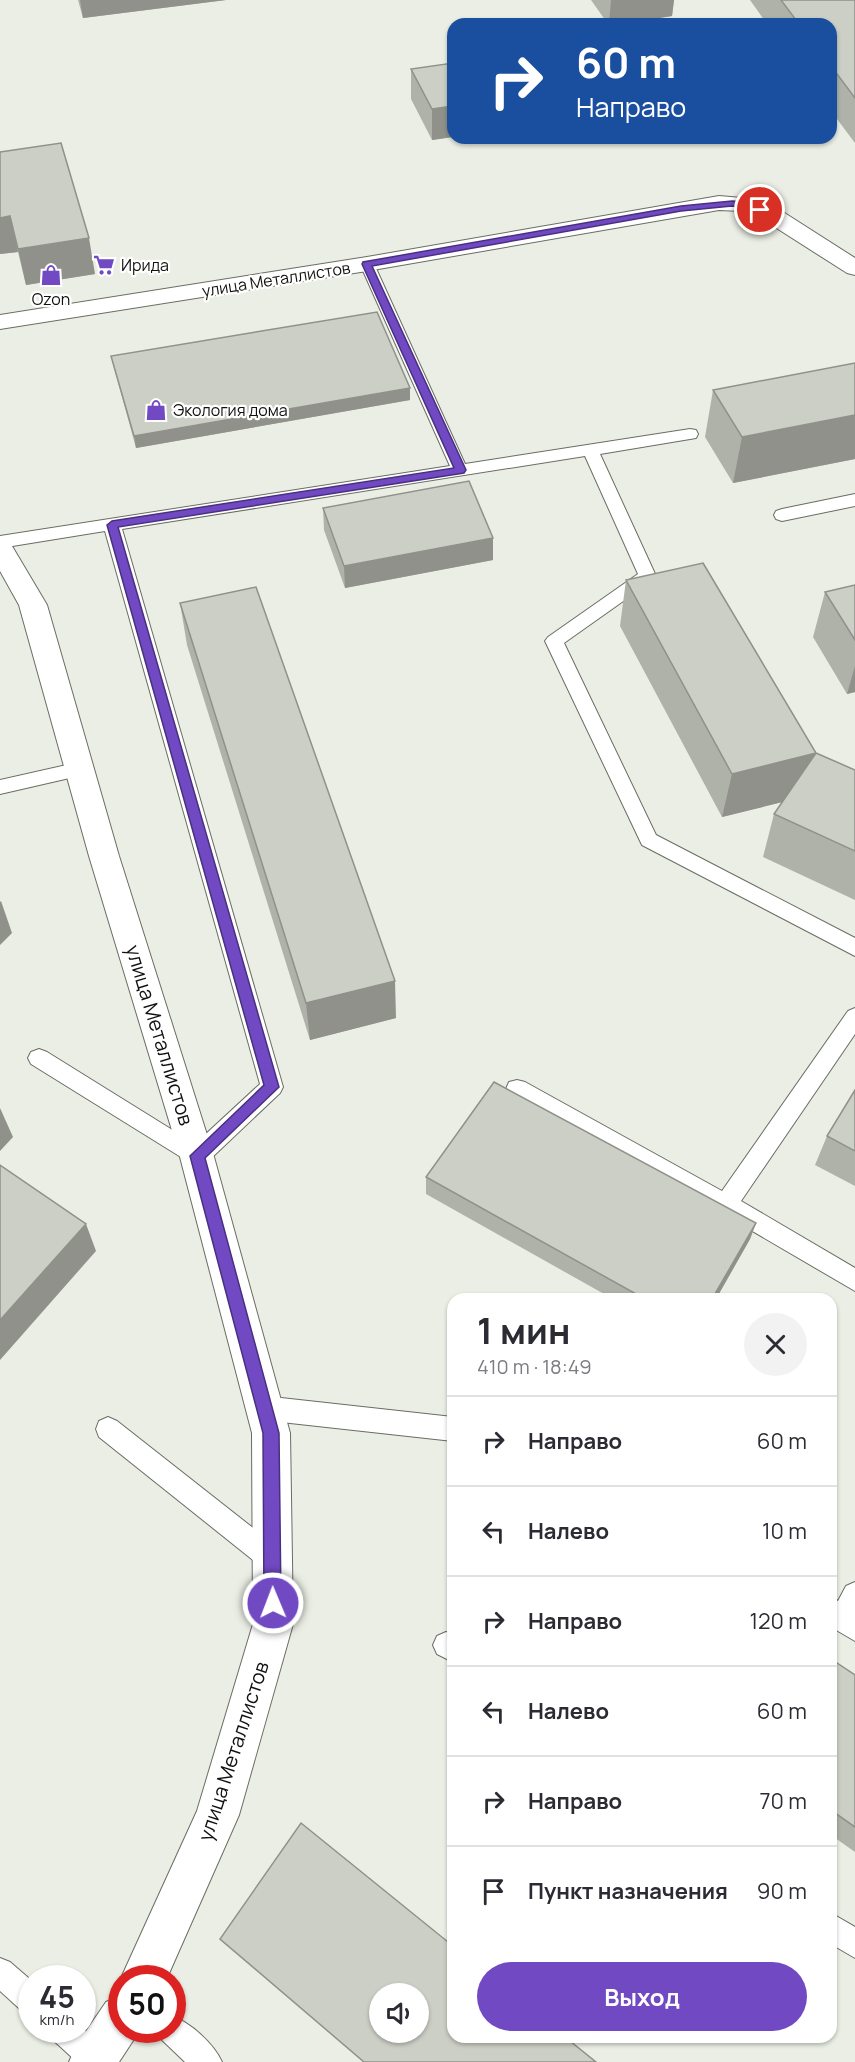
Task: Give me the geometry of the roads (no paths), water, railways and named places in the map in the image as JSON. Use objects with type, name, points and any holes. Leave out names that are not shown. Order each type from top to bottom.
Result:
[{"type":"main road","name":"улица Металлистов","points":[[0,322],[367,264],[719,203],[746,204],[775,217],[855,268]]},
{"type":"main road","name":"улица Металлистов","points":[[0,547],[33,605],[197,1156],[271,1433],[273,1624],[217,1815],[150,1965]]},
{"type":"main road","points":[[83,2050],[108,2029]]},
{"type":"lane","points":[[367,264],[460,470]]},
{"type":"lane","points":[[0,542],[690,434]]},
{"type":"lane","points":[[590,450],[647,576],[554,641],[649,840],[855,948]]},
{"type":"lane","points":[[782,515],[855,500]]},
{"type":"lane","points":[[39,1058],[197,1156],[272,1087],[112,525]]},
{"type":"lane","points":[[0,787],[80,769]]},
{"type":"lane","points":[[726,1204],[855,1017]]},
{"type":"lane","points":[[517,1089],[726,1204],[855,1281]]},
{"type":"lane","points":[[263,1408],[447,1428]]},
{"type":"lane","points":[[108,1429],[272,1559]]},
{"type":"lane","points":[[843,1619],[855,1595]]},
{"type":"lane","points":[[837,1931],[855,1944]]},
{"type":"lane","points":[[0,1972],[18,1988]]},
{"type":"lane","points":[[186,2043],[207,2062]]},
{"type":"place","name":"Ирида","points":[[104,265]]},
{"type":"place","name":"Ozon","points":[[51,275]]},
{"type":"place","name":"Экология дома","points":[[156,410]]}]
